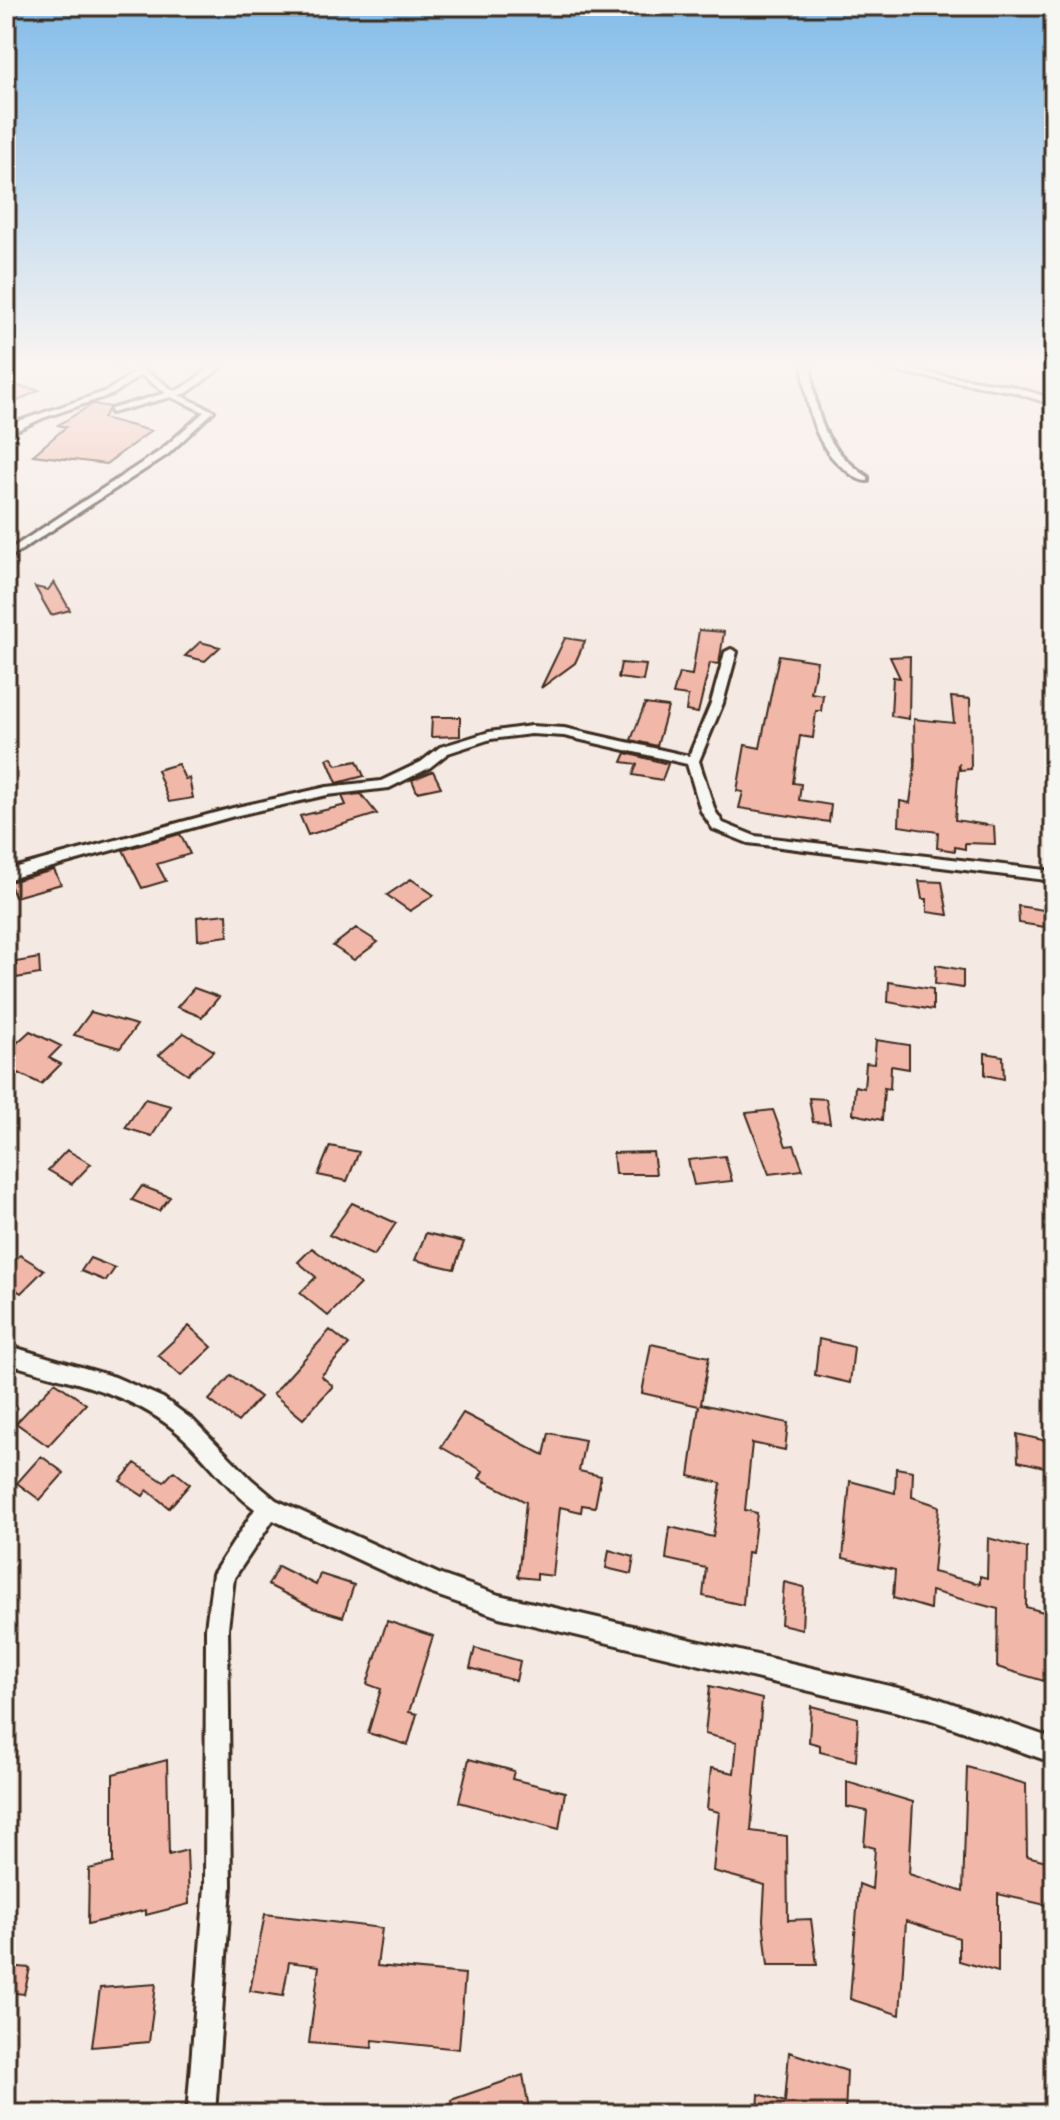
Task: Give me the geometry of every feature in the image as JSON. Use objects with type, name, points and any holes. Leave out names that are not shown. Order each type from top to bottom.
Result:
[{"type":"street","points":[[6,557],[147,466]]},
{"type":"street","points":[[848,466],[865,479]]},
{"type":"street","points":[[731,652],[717,703],[693,761],[708,811],[718,826],[753,840],[1054,876]]},
{"type":"street","points":[[6,875],[233,812],[327,791],[384,785],[425,765],[444,750],[489,736],[531,730],[564,732],[693,761]]},
{"type":"street","points":[[6,1354],[140,1396],[176,1418],[243,1489],[269,1507],[438,1585],[499,1606],[928,1707],[1054,1751]]},
{"type":"street","points":[[201,2114],[218,1886],[217,1628],[224,1574],[269,1507]]},
{"type":"building","points":[[54,582],[70,610],[51,615],[35,587],[48,590]]},
{"type":"building","points":[[699,630],[724,632],[719,664],[710,663],[698,713],[686,711],[688,696],[673,694],[679,673],[692,675]]},
{"type":"building","points":[[565,638],[585,641],[575,663],[541,688]]},
{"type":"building","points":[[200,642],[220,647],[205,661],[185,656]]},
{"type":"building","points":[[779,655],[817,661],[811,693],[823,695],[821,711],[816,711],[813,738],[800,736],[793,783],[801,784],[799,800],[831,805],[829,822],[739,808],[743,792],[737,791],[745,745],[760,748]]},
{"type":"building","points":[[910,656],[909,719],[891,716],[893,677],[900,678],[890,657]]},
{"type":"building","points":[[621,663],[646,665],[643,681],[618,678]]},
{"type":"building","points":[[951,697],[970,699],[971,769],[960,770],[959,763],[955,820],[994,826],[995,844],[965,843],[965,849],[955,847],[955,851],[937,848],[938,832],[899,826],[900,801],[910,803],[915,766],[914,719],[954,723]]},
{"type":"building","points":[[645,704],[668,707],[657,746],[631,740]]},
{"type":"building","points":[[432,717],[460,717],[460,736],[431,737]]},
{"type":"building","points":[[626,753],[668,764],[662,780],[633,775],[637,764],[622,762]]},
{"type":"building","points":[[331,757],[337,765],[357,761],[364,776],[337,783],[327,759]]},
{"type":"building","points":[[178,764],[185,779],[189,778],[193,798],[169,802],[157,770]]},
{"type":"building","points":[[433,771],[441,787],[417,792],[412,780]]},
{"type":"building","points":[[361,794],[377,814],[308,835],[300,816],[346,805],[342,796]]},
{"type":"building","points":[[180,834],[190,854],[157,864],[166,881],[142,888],[123,850]]},
{"type":"building","points":[[54,870],[61,884],[15,897],[9,882]]},
{"type":"building","points":[[411,879],[434,895],[410,911],[387,895]]},
{"type":"building","points":[[919,881],[942,882],[948,915],[927,912],[927,899],[922,899]]},
{"type":"building","points":[[1018,906],[1044,910],[1045,927],[1019,923]]},
{"type":"building","points":[[227,914],[228,936],[198,940],[197,917]]},
{"type":"building","points":[[356,928],[378,942],[354,960],[333,946]]},
{"type":"building","points":[[39,958],[40,974],[16,978],[16,962]]},
{"type":"building","points":[[936,965],[963,970],[963,988],[935,984]]},
{"type":"building","points":[[889,982],[933,989],[933,1010],[888,1002]]},
{"type":"building","points":[[194,988],[219,997],[202,1017],[177,1007]]},
{"type":"building","points":[[91,1012],[137,1025],[120,1048],[74,1035]]},
{"type":"building","points":[[30,1031],[61,1046],[49,1058],[61,1064],[41,1084],[6,1067],[6,1053]]},
{"type":"building","points":[[184,1033],[214,1051],[188,1074],[159,1055]]},
{"type":"building","points":[[876,1040],[909,1045],[909,1069],[891,1066],[890,1089],[884,1088],[882,1120],[853,1114],[855,1086],[864,1088],[866,1063],[874,1064]]},
{"type":"building","points":[[985,1053],[1003,1056],[1004,1079],[985,1075]]},
{"type":"building","points":[[809,1098],[826,1099],[830,1123],[813,1122]]},
{"type":"building","points":[[145,1099],[171,1106],[152,1136],[125,1128]]},
{"type":"building","points":[[773,1110],[786,1146],[794,1145],[803,1170],[769,1174],[746,1113]]},
{"type":"building","points":[[330,1146],[359,1152],[347,1181],[318,1175]]},
{"type":"building","points":[[67,1150],[91,1164],[72,1184],[48,1170]]},
{"type":"building","points":[[653,1152],[656,1174],[615,1174],[613,1153]]},
{"type":"building","points":[[725,1156],[732,1181],[694,1185],[688,1160]]},
{"type":"building","points":[[142,1186],[170,1197],[159,1211],[132,1200]]},
{"type":"building","points":[[352,1203],[396,1223],[374,1256],[329,1235]]},
{"type":"building","points":[[426,1233],[464,1242],[454,1269],[415,1260]]},
{"type":"building","points":[[312,1248],[360,1284],[328,1316],[300,1293],[316,1277],[298,1262]]},
{"type":"building","points":[[20,1255],[44,1270],[21,1293],[6,1283],[6,1269]]},
{"type":"building","points":[[90,1258],[115,1268],[106,1281],[81,1271]]},
{"type":"building","points":[[189,1326],[212,1347],[181,1376],[158,1355]]},
{"type":"building","points":[[330,1330],[349,1345],[321,1376],[333,1386],[303,1419],[273,1394]]},
{"type":"building","points":[[819,1339],[854,1347],[850,1383],[815,1375]]},
{"type":"building","points":[[651,1344],[709,1357],[701,1404],[788,1423],[785,1450],[752,1443],[745,1510],[757,1513],[752,1553],[747,1552],[743,1605],[703,1596],[706,1568],[666,1559],[670,1527],[713,1537],[721,1483],[689,1476],[699,1406],[642,1393]]},
{"type":"building","points":[[231,1375],[260,1397],[238,1422],[209,1400]]},
{"type":"building","points":[[55,1382],[86,1404],[48,1446],[16,1423]]},
{"type":"building","points":[[463,1413],[544,1455],[549,1433],[585,1440],[579,1471],[601,1476],[595,1507],[582,1505],[581,1512],[560,1507],[553,1576],[537,1574],[537,1579],[518,1577],[526,1502],[479,1478],[483,1471],[441,1447]]},
{"type":"building","points":[[1017,1434],[1051,1442],[1053,1469],[1018,1461]]},
{"type":"building","points":[[41,1456],[64,1473],[40,1500],[17,1483]]},
{"type":"building","points":[[135,1463],[164,1482],[174,1471],[190,1484],[169,1508],[147,1490],[143,1496],[120,1481]]},
{"type":"building","points":[[896,1468],[913,1471],[912,1497],[939,1506],[933,1572],[980,1584],[980,1576],[987,1578],[988,1538],[1027,1548],[1026,1607],[1054,1615],[1054,1684],[997,1667],[998,1609],[931,1591],[930,1609],[893,1598],[895,1570],[843,1558],[850,1481],[895,1493]]},
{"type":"building","points":[[609,1550],[634,1557],[631,1574],[606,1568]]},
{"type":"building","points":[[278,1566],[316,1585],[320,1574],[354,1585],[343,1617],[313,1608],[268,1585]]},
{"type":"building","points":[[784,1582],[804,1587],[802,1629],[781,1624]]},
{"type":"building","points":[[387,1621],[433,1636],[409,1712],[417,1714],[408,1745],[368,1733],[381,1689],[367,1684]]},
{"type":"building","points":[[475,1648],[520,1661],[516,1681],[470,1668]]},
{"type":"building","points":[[710,1686],[762,1699],[751,1831],[787,1836],[788,1920],[811,1919],[817,1965],[768,1965],[763,1920],[765,1885],[713,1871],[719,1812],[707,1809],[711,1768],[734,1773],[737,1742],[705,1734]]},
{"type":"building","points":[[811,1706],[858,1718],[856,1761],[820,1752],[820,1745],[809,1742]]},
{"type":"building","points":[[469,1759],[514,1771],[512,1779],[565,1792],[559,1829],[459,1802]]},
{"type":"building","points":[[167,1760],[169,1855],[187,1850],[189,1904],[146,1915],[146,1910],[88,1924],[89,1869],[113,1863],[113,1774]]},
{"type":"building","points":[[967,1767],[1026,1784],[1027,1856],[1054,1863],[1054,1907],[998,1894],[998,1972],[959,1961],[959,1938],[906,1921],[900,2015],[850,1999],[859,1884],[872,1889],[875,1848],[864,1845],[867,1811],[847,1807],[847,1782],[913,1802],[909,1874],[963,1892]]},
{"type":"building","points":[[265,1914],[382,1928],[377,1966],[465,1974],[459,2049],[373,2040],[372,2048],[309,2043],[319,1966],[289,1962],[283,1996],[250,1991]]},
{"type":"building","points":[[6,1966],[30,1968],[24,1994],[6,1992]]},
{"type":"building","points":[[156,1984],[149,2042],[92,2047],[100,1988]]},
{"type":"building","points":[[789,2052],[847,2071],[845,2114],[758,2114],[759,2094],[785,2102]]},
{"type":"building","points":[[523,2075],[530,2114],[453,2114],[451,2100]]}]
